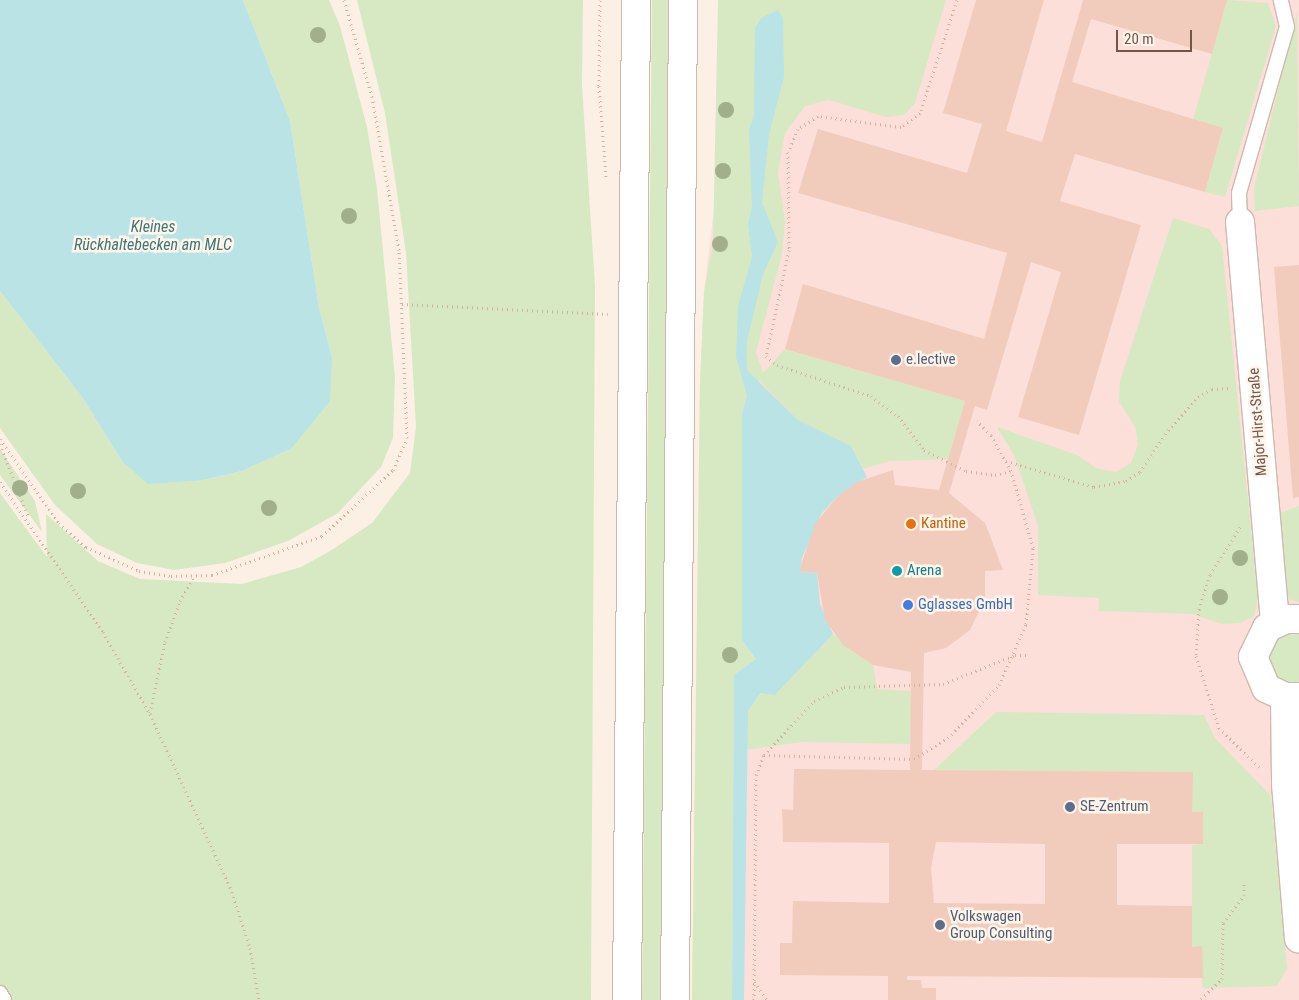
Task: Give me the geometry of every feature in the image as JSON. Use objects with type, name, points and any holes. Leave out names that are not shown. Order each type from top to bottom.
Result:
[{"type":"main road","points":[[627,1000],[636,0]]},
{"type":"main road","points":[[675,1000],[683,0]]},
{"type":"main road","name":"Major-Hirst-Straße","points":[[1240,222],[1264,505],[1287,620],[1255,645],[1254,668],[1266,688],[1292,697],[1286,784],[1299,938]]},
{"type":"lane","points":[[1240,222],[1240,193],[1287,27],[1282,0]]},
{"type":"lane","points":[[0,993],[4,1000]]},
{"type":"path","points":[[0,439],[59,523],[86,546],[139,571],[195,575],[239,567],[322,536],[393,470],[407,438],[399,250],[384,152],[344,0]]},
{"type":"path","points":[[956,0],[920,113],[901,127],[818,116],[798,129],[788,152],[789,250],[766,356],[777,365],[871,396],[898,416],[924,450],[966,471],[995,475],[1011,471]]},
{"type":"path","points":[[402,304],[611,314]]},
{"type":"path","points":[[1006,461],[1073,482],[1110,486],[1140,472],[1165,434],[1198,397],[1212,389],[1255,386]]},
{"type":"path","points":[[764,755],[914,759],[943,742],[990,698],[1015,655],[1026,624],[1033,569],[1028,526],[1011,471],[977,421]]},
{"type":"path","points":[[0,444],[30,521]]},
{"type":"path","points":[[0,482],[30,521],[103,632],[150,714],[230,887],[250,948],[259,1000]]},
{"type":"path","points":[[1264,505],[1224,547],[1210,575],[1199,609],[1196,656],[1219,728],[1249,760],[1286,784]]},
{"type":"path","points":[[150,714],[165,642],[180,601],[195,575]]},
{"type":"path","points":[[754,1000],[756,775],[764,755],[814,701],[844,687],[943,684],[1015,655],[1028,655]]},
{"type":"path","points":[[1201,999],[1222,979],[1223,924],[1244,894],[1244,882]]},
{"type":"path","points":[[754,981],[767,1000]]},
{"type":"shaded area","points":[[739,0],[1299,0],[1299,1000],[692,1000],[700,384],[704,292]]},
{"type":"green space","points":[[243,0],[329,0],[340,26],[367,127],[377,188],[395,377],[393,438],[381,467],[338,513],[288,541],[225,563],[174,570],[137,563],[97,544],[55,505],[0,428],[0,291],[82,397],[122,461],[203,480],[242,471],[291,449],[332,357],[319,308],[290,121]]},
{"type":"green space","points":[[357,0],[583,0],[582,85],[595,286],[591,1000],[0,1000],[0,493],[47,557],[46,514],[98,561],[140,579],[242,584],[301,567],[330,551],[372,523],[410,473],[416,427],[406,253],[385,113]]},
{"type":"green space","points":[[652,0],[671,0],[661,1000],[642,1000]]},
{"type":"green space","points":[[718,0],[946,0],[915,103],[904,115],[886,117],[829,100],[805,106],[785,133],[778,173],[785,221],[782,254],[756,352],[763,373],[785,349],[965,401],[948,459],[890,461],[863,469],[851,446],[798,420],[759,380],[747,395],[742,414],[742,640],[756,659],[734,675],[732,1000],[692,1000],[700,384],[704,292],[713,243]]},
{"type":"green space","points":[[1227,0],[1268,3],[1276,26],[1225,197],[1205,192],[1223,129],[1193,120]]},
{"type":"green space","points":[[1297,12],[1299,206],[1255,211],[1254,188]]},
{"type":"green space","points":[[1173,218],[1209,229],[1222,246],[1258,599],[1254,616],[1240,623],[1222,624],[1192,614],[1099,611],[1099,598],[1038,595],[1038,526],[1014,455],[997,427],[1077,455],[1096,468],[1116,472],[1131,463],[1138,445],[1136,428],[1119,402],[1120,381]]},
{"type":"green space","points":[[0,449],[35,501],[42,532],[0,475]]},
{"type":"green space","points":[[1299,506],[1299,602],[1289,599],[1283,590],[1277,514]]},
{"type":"green space","points":[[1287,632],[1299,633],[1299,684],[1292,685],[1276,680],[1266,666],[1272,641]]},
{"type":"green space","points":[[833,634],[873,665],[877,689],[911,691],[910,744],[802,742],[745,750],[748,711],[762,693],[775,695]]},
{"type":"green space","points":[[996,712],[1204,715],[1215,738],[1271,796],[1287,969],[1277,986],[1202,988],[1202,947],[1192,947],[1192,845],[1203,844],[1203,813],[1192,812],[1192,772],[934,770]]},
{"type":"water","name":"Kleines Rückhaltebecken am MLC","points":[[0,0],[243,0],[290,121],[319,308],[332,357],[330,401],[291,449],[242,471],[203,480],[148,484],[122,461],[82,397],[0,291]]},
{"type":"water","points":[[778,10],[783,18],[784,77],[769,134],[762,203],[778,242],[763,274],[747,341],[747,370],[798,420],[851,446],[867,477],[837,497],[822,513],[802,558],[800,571],[817,573],[820,604],[833,634],[775,695],[761,693],[748,711],[744,1000],[732,1000],[734,675],[756,659],[742,640],[742,414],[747,395],[736,357],[738,306],[752,257],[748,224],[752,206],[749,130],[754,116],[755,29],[761,18]]},
{"type":"building","points":[[976,0],[1044,0],[1006,131],[1042,142],[1083,0],[1227,0],[1212,54],[1091,19],[1072,82],[1223,128],[1205,192],[1075,154],[1060,201],[1141,225],[1079,435],[1018,417],[1061,272],[1031,262],[987,410],[975,406],[949,493],[985,523],[1003,570],[985,571],[985,599],[970,630],[946,648],[924,653],[922,770],[1193,772],[1192,812],[1203,812],[1203,844],[1117,844],[1117,905],[1192,906],[1192,947],[1202,946],[1203,978],[907,976],[907,980],[921,980],[922,988],[936,988],[936,1000],[888,1000],[888,976],[780,975],[780,943],[792,943],[793,901],[889,903],[889,843],[783,842],[782,809],[793,810],[794,769],[910,770],[911,672],[873,665],[843,645],[825,620],[817,573],[799,571],[815,524],[837,497],[857,482],[893,470],[895,485],[939,490],[965,401],[785,349],[803,284],[984,339],[1007,253],[798,193],[818,129],[967,173],[982,124],[943,113]],"holes":[[[936,842],[1045,844],[1045,904],[934,903],[931,868]]]},
{"type":"building","points":[[1299,265],[1299,497],[1293,498],[1274,267]]},
{"type":"place","name":"e.lective","points":[[896,360]]},
{"type":"place","name":"Kantine","points":[[911,524]]},
{"type":"place","name":"Arena","points":[[897,571]]},
{"type":"place","name":"Gglasses GmbH","points":[[908,605]]},
{"type":"place","name":"SE-Zentrum","points":[[1070,807]]},
{"type":"place","name":"Volkswagen Group Consulting","points":[[940,925]]}]
